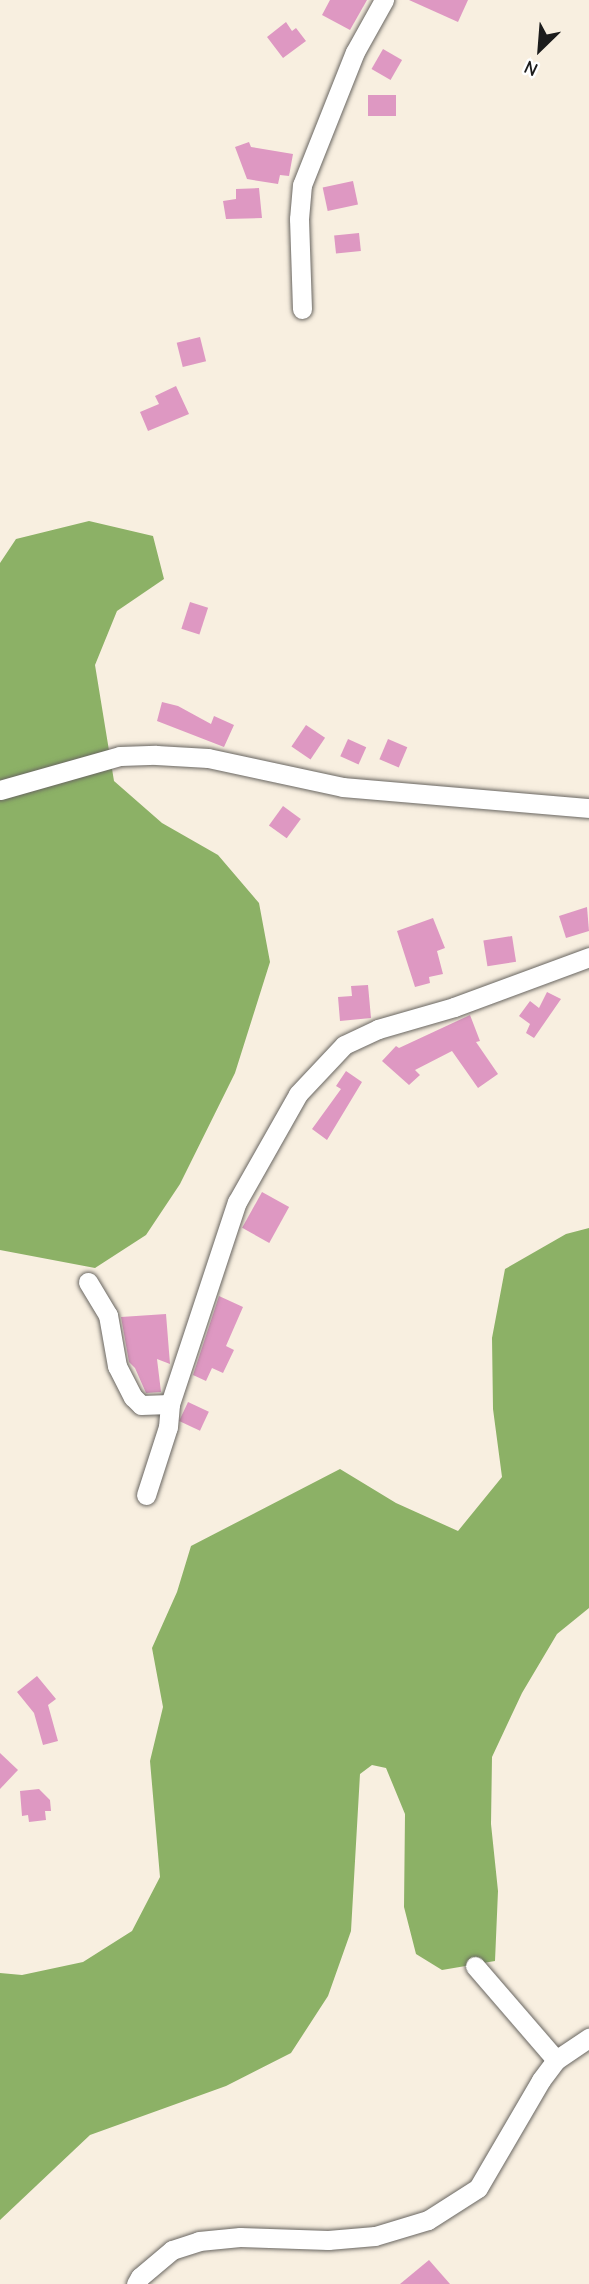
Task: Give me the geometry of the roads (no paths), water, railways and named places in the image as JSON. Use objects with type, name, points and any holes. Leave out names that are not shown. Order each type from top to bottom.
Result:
[{"type":"street","points":[[302,309],[299,219],[302,185],[355,52],[384,0]]},
{"type":"street","points":[[0,790],[120,756],[156,755],[208,758],[343,787],[589,808]]},
{"type":"street","points":[[146,1495],[168,1427],[170,1404],[237,1202],[298,1094],[344,1045],[378,1029],[454,1007],[589,957]]},
{"type":"street","points":[[88,1282],[108,1315],[117,1366],[134,1397],[141,1405],[170,1404]]},
{"type":"street","points":[[475,1966],[556,2060]]},
{"type":"street","points":[[136,2284],[139,2277],[172,2250],[199,2241],[240,2237],[328,2241],[375,2236],[428,2220],[478,2188],[556,2060],[589,2039]]}]
